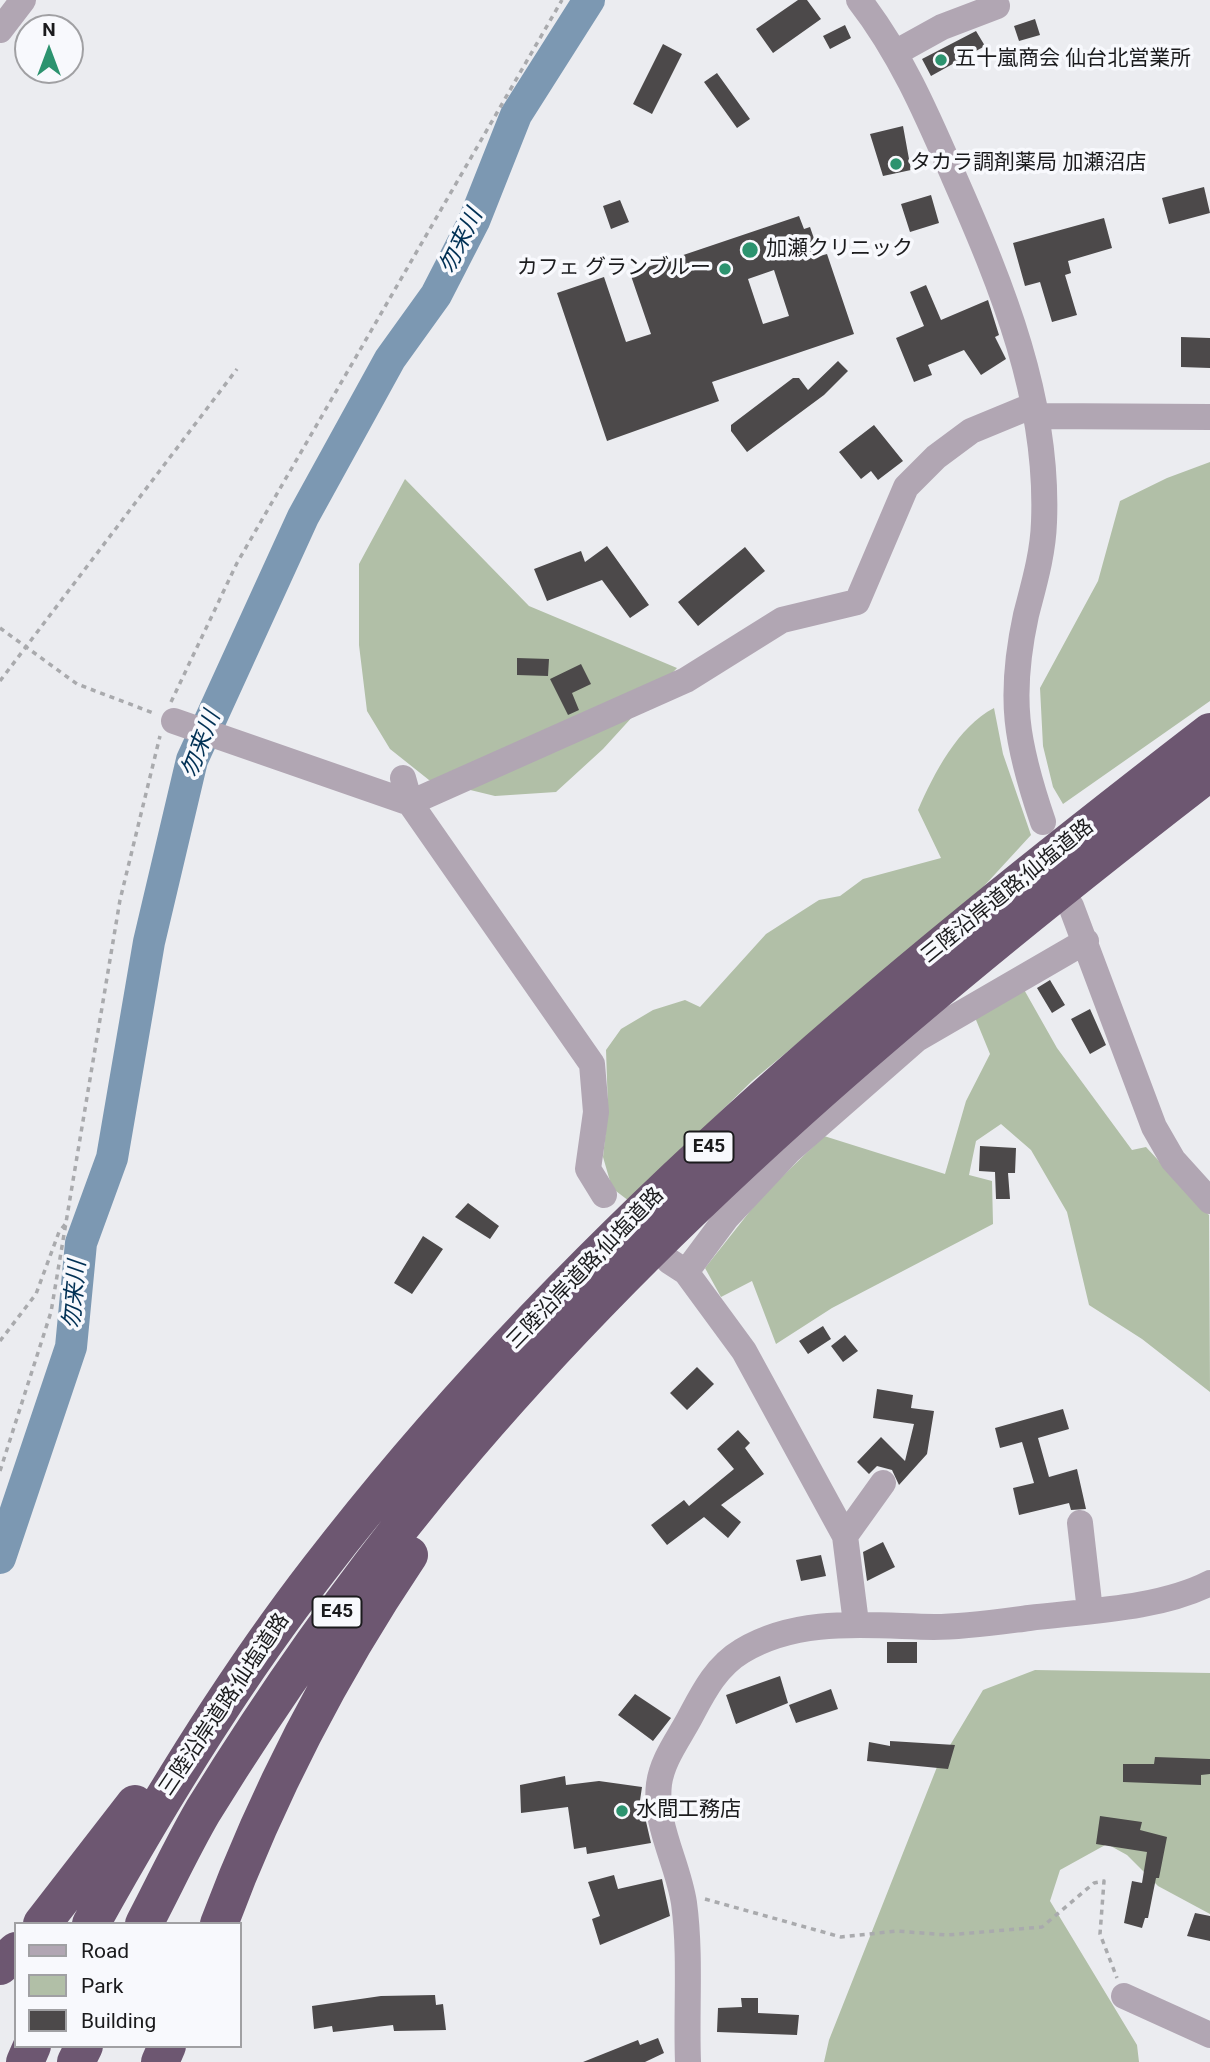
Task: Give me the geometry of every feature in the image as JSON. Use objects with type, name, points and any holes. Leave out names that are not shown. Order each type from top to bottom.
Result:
[{"type":"highway","name":"三陸沿岸道路;仙塩道路","points":[[92,1922],[144,1828],[274,1629],[410,1457],[549,1305],[645,1208],[772,1089],[985,909],[1210,733]]},
{"type":"highway","name":"三陸沿岸道路;仙塩道路","points":[[145,1922],[201,1814],[342,1604],[427,1494],[574,1331],[726,1177],[804,1106],[1004,935],[1210,772]]},
{"type":"highway","points":[[220,1922],[276,1784],[338,1666],[439,1512],[574,1331]]},
{"type":"highway","points":[[44,1922],[199,1719],[274,1629]]},
{"type":"highway","points":[[0,1966],[14,1953]]},
{"type":"street","points":[[0,30],[23,0]]},
{"type":"street","points":[[859,0],[895,53],[918,96],[996,273],[1036,411],[1044,523],[1017,673],[1016,713],[1017,736],[1043,822]]},
{"type":"street","points":[[895,53],[942,27],[997,6]]},
{"type":"street","points":[[174,720],[267,753],[406,791],[686,680],[782,620],[857,602],[906,487],[936,457],[971,430],[1036,411],[1210,417]]},
{"type":"street","points":[[406,791],[592,1064],[596,1112],[588,1169],[604,1195]]},
{"type":"street","points":[[1071,906],[1154,1127],[1172,1160],[1210,1201]]},
{"type":"street","points":[[856,1623],[845,1536],[744,1351],[678,1266],[788,1152],[916,1039],[1086,941]]},
{"type":"street","points":[[845,1536],[883,1483]]},
{"type":"street","points":[[1080,1523],[1090,1611]]},
{"type":"street","points":[[688,2062],[683,1902],[662,1824],[659,1782],[664,1764],[715,1674],[742,1651],[761,1641],[806,1629],[856,1623],[936,1627],[1090,1611],[1186,1595],[1210,1583]]},
{"type":"street","points":[[1124,1996],[1210,2035]]},
{"type":"path","points":[[0,681],[237,369]]},
{"type":"path","points":[[0,628],[87,689],[174,720]]},
{"type":"path","points":[[0,1341],[36,1294],[59,1232],[68,1220]]},
{"type":"path","points":[[683,1902],[702,1899],[841,1937],[897,1931],[947,1936],[1042,1927],[1094,1883],[1104,1881],[1100,1934],[1124,1996]]},
{"type":"green space","points":[[1210,462],[1210,701],[1063,804],[1053,787],[1043,746],[1040,688],[1098,581],[1120,501],[1167,478]]},
{"type":"green space","points":[[405,479],[529,606],[677,668],[603,749],[556,792],[495,796],[429,780],[390,749],[367,711],[359,645],[359,564]]},
{"type":"green space","points":[[994,708],[1003,754],[1031,835],[974,897],[752,1081],[629,1201],[612,1188],[603,1157],[608,1109],[606,1050],[621,1029],[653,1010],[685,1000],[700,1007],[766,934],[819,900],[840,896],[863,879],[941,858],[918,810],[948,752],[969,727]]},
{"type":"green space","points":[[1022,986],[1057,1048],[1132,1150],[1146,1147],[1209,1215],[1210,1392],[1142,1339],[1089,1305],[1067,1212],[1031,1150],[1001,1124],[976,1141],[969,1175],[992,1181],[993,1224],[832,1308],[776,1344],[752,1281],[721,1297],[705,1268],[762,1196],[824,1136],[945,1174],[966,1101],[990,1054],[974,1015]]},
{"type":"green space","points":[[1035,1670],[1210,1673],[1210,1914],[1158,1886],[1127,1855],[1107,1844],[1060,1870],[1050,1901],[1137,2045],[1139,2062],[824,2062],[829,2040],[937,1767],[983,1690]]},
{"type":"building","points":[[798,0],[807,0],[821,19],[773,53],[756,29]]},
{"type":"building","points":[[1035,19],[1040,35],[1019,41],[1014,26]]},
{"type":"building","points":[[845,25],[851,38],[830,49],[823,36]]},
{"type":"building","points":[[976,31],[985,46],[931,76],[922,59]]},
{"type":"building","points":[[663,44],[682,54],[652,114],[633,104]]},
{"type":"building","points":[[717,73],[750,119],[737,128],[704,82]]},
{"type":"building","points":[[903,126],[911,170],[883,176],[870,134]]},
{"type":"building","points":[[1204,187],[1210,213],[1169,224],[1162,198]]},
{"type":"building","points":[[931,195],[939,223],[910,232],[901,204]]},
{"type":"building","points":[[620,200],[629,222],[611,229],[603,206]]},
{"type":"building","points":[[799,216],[804,229],[810,227],[820,256],[827,254],[854,334],[712,382],[719,401],[607,441],[557,293],[604,277],[626,342],[651,334],[630,273]],"holes":[[[774,270],[789,316],[763,324],[748,279]]]},
{"type":"building","points":[[1104,218],[1112,248],[1068,261],[1071,273],[1065,275],[1077,315],[1052,322],[1040,282],[1025,286],[1013,243]]},
{"type":"building","points":[[926,285],[941,320],[988,300],[999,335],[995,337],[1006,359],[981,375],[964,350],[928,365],[932,375],[914,382],[896,338],[924,326],[910,292]]},
{"type":"building","points":[[1181,337],[1210,338],[1210,368],[1181,367]]},
{"type":"building","points":[[838,361],[848,371],[824,395],[747,452],[731,431],[731,425],[793,378],[799,378],[808,390]]},
{"type":"building","points":[[874,425],[903,461],[878,480],[871,471],[861,479],[839,452]]},
{"type":"building","points":[[607,546],[649,605],[630,618],[602,580],[547,601],[534,569],[581,551],[585,562]]},
{"type":"building","points":[[745,547],[765,571],[698,626],[678,602]]},
{"type":"building","points":[[517,658],[549,659],[548,676],[517,675]]},
{"type":"building","points":[[581,664],[591,684],[572,693],[579,710],[568,715],[550,679]]},
{"type":"building","points":[[1050,980],[1065,1005],[1052,1013],[1037,988]]},
{"type":"building","points":[[1090,1009],[1106,1045],[1090,1054],[1071,1019]]},
{"type":"building","points":[[980,1146],[1016,1148],[1015,1173],[1008,1173],[1010,1199],[996,1199],[995,1172],[979,1171]]},
{"type":"building","points":[[468,1203],[499,1226],[490,1239],[455,1217]]},
{"type":"building","points":[[423,1236],[443,1249],[412,1294],[394,1283]]},
{"type":"building","points":[[823,1326],[831,1339],[808,1354],[799,1341]]},
{"type":"building","points":[[845,1335],[858,1351],[843,1362],[831,1346]]},
{"type":"building","points":[[697,1367],[714,1384],[687,1410],[670,1393]]},
{"type":"building","points":[[877,1389],[913,1395],[911,1408],[934,1411],[927,1454],[899,1485],[892,1470],[877,1466],[869,1474],[857,1462],[881,1437],[905,1461],[914,1424],[873,1418]]},
{"type":"building","points":[[1063,1409],[1069,1429],[1038,1438],[1049,1477],[1077,1469],[1086,1509],[1071,1510],[1069,1503],[1019,1515],[1013,1488],[1034,1483],[1022,1442],[1000,1448],[995,1428]]},
{"type":"building","points":[[738,1430],[750,1443],[745,1448],[764,1474],[721,1505],[741,1522],[728,1538],[704,1517],[667,1545],[651,1525],[684,1500],[689,1506],[734,1469],[717,1449]]},
{"type":"building","points":[[883,1542],[895,1567],[867,1581],[863,1552]]},
{"type":"building","points":[[821,1555],[826,1576],[801,1581],[796,1560]]},
{"type":"building","points":[[887,1642],[917,1642],[917,1663],[887,1663]]},
{"type":"building","points":[[780,1676],[788,1703],[736,1724],[726,1695]]},
{"type":"building","points":[[831,1689],[838,1709],[796,1723],[789,1705]]},
{"type":"building","points":[[635,1694],[671,1718],[653,1741],[618,1715]]},
{"type":"building","points":[[890,1741],[955,1745],[948,1769],[867,1761],[869,1742],[890,1746]]},
{"type":"building","points":[[1155,1757],[1210,1759],[1210,1774],[1201,1775],[1201,1785],[1123,1782],[1123,1764],[1154,1764]]},
{"type":"building","points":[[565,1776],[566,1785],[599,1781],[642,1787],[638,1814],[644,1813],[651,1843],[587,1854],[586,1847],[574,1849],[568,1807],[521,1813],[520,1785]]},
{"type":"building","points":[[1100,1816],[1142,1822],[1140,1830],[1167,1837],[1159,1878],[1156,1878],[1148,1918],[1145,1918],[1142,1928],[1124,1923],[1132,1881],[1142,1883],[1147,1852],[1096,1844]]},
{"type":"building","points":[[614,1875],[618,1889],[662,1879],[670,1916],[600,1945],[592,1919],[600,1916],[588,1882]]},
{"type":"building","points":[[1195,1913],[1210,1916],[1210,1941],[1187,1936]]},
{"type":"building","points":[[435,1995],[436,2005],[443,2004],[446,2030],[394,2031],[393,2025],[333,2032],[332,2026],[314,2029],[312,2006],[381,1996]]},
{"type":"building","points":[[741,1998],[758,1998],[758,2013],[799,2015],[797,2035],[717,2032],[718,2008],[742,2007]]},
{"type":"building","points":[[658,2038],[664,2053],[645,2062],[583,2062],[638,2040],[640,2045]]},
{"type":"waterway","name":"勿来川","points":[[0,1558],[71,1347],[81,1243],[112,1158],[149,942],[192,760],[303,517],[390,359],[436,295],[474,221],[516,115],[589,0]]},
{"type":"place","name":"五十嵐商会 仙台北営業所","points":[[941,60]]},
{"type":"place","name":"タカラ調剤薬局 加瀬沼店","points":[[896,164]]},
{"type":"place","name":"加瀬クリニック","points":[[750,250]]},
{"type":"place","name":"カフェ グランブルー","points":[[725,269]]},
{"type":"place","name":"水間工務店","points":[[622,1811]]}]
